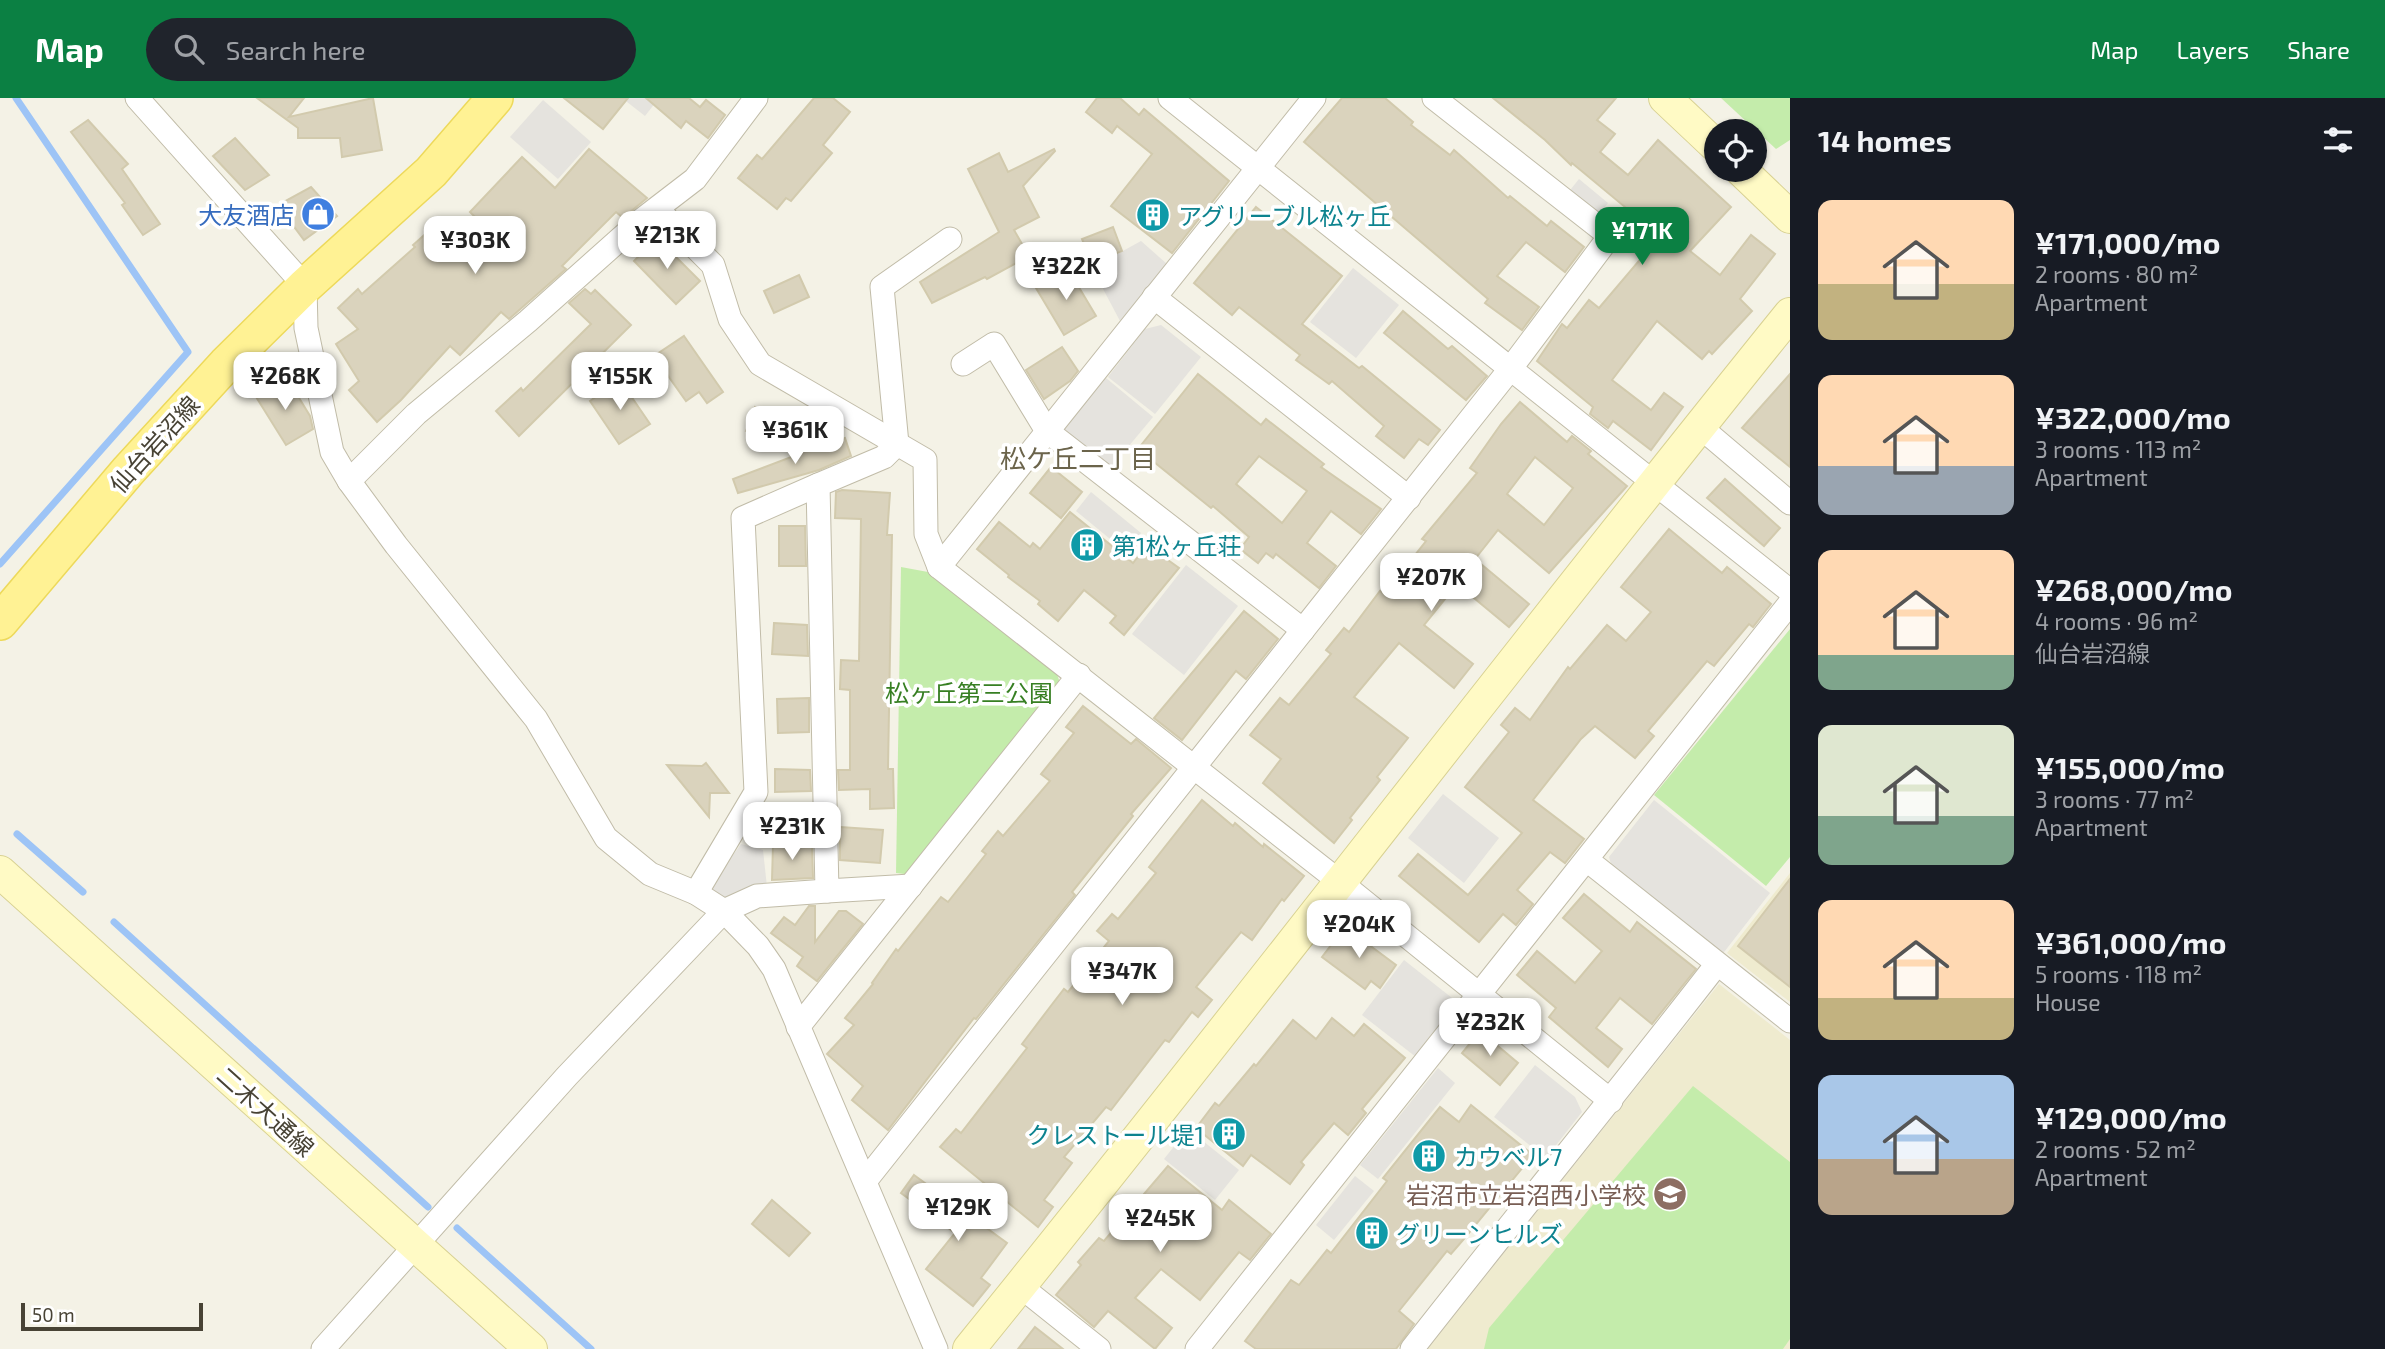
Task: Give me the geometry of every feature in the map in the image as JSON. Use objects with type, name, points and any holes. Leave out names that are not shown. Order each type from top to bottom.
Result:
[{"type":"main road","name":"仙台岩沼線","points":[[0,622],[128,471],[226,364],[305,286],[431,172],[495,98]]},
{"type":"street","points":[[136,98],[305,286],[306,328],[332,452],[349,481],[396,545],[536,719],[606,838],[650,874],[696,893],[724,911],[758,946],[774,969],[936,1349]]},
{"type":"street","points":[[349,481],[416,414],[528,321],[639,222],[695,179],[756,98]]},
{"type":"street","points":[[1170,98],[1790,591]]},
{"type":"street","points":[[939,567],[1314,98]]},
{"type":"street","points":[[866,1180],[1409,498],[1610,236],[1434,98]]},
{"type":"street","points":[[1665,98],[1704,135]]},
{"type":"street","points":[[1754,182],[1790,217]]},
{"type":"street","points":[[658,210],[713,265],[730,319],[760,364],[925,460],[926,534],[939,567],[1340,882],[1611,1101]]},
{"type":"street","points":[[897,444],[882,286],[950,239]]},
{"type":"street","points":[[1154,298],[1409,498]]},
{"type":"street","points":[[969,1349],[1654,481],[1699,426],[1785,332]]},
{"type":"street","points":[[963,364],[994,344],[1046,431],[1303,630]]},
{"type":"street","points":[[1699,426],[1790,503]]},
{"type":"street","points":[[696,893],[756,792],[743,519],[884,457],[897,444]]},
{"type":"street","points":[[818,485],[827,891]]},
{"type":"street","points":[[1197,1349],[1790,603]]},
{"type":"street","points":[[798,1027],[1079,675]]},
{"type":"street","points":[[1587,860],[1790,1021]]},
{"type":"street","name":"二木大通線","points":[[0,872],[531,1349]]},
{"type":"street","points":[[323,1349],[566,1076],[724,911],[757,895],[911,886]]},
{"type":"street","points":[[1412,1349],[1717,964]]},
{"type":"street","points":[[1020,1286],[1099,1349]]},
{"type":"shaded area","points":[[622,98],[659,98],[645,116]]},
{"type":"shaded area","points":[[543,100],[591,142],[558,179],[510,137]]},
{"type":"shaded area","points":[[1579,179],[1608,203],[1597,217],[1567,194]]},
{"type":"shaded area","points":[[1141,241],[1167,264],[1120,321],[1092,268]]},
{"type":"shaded area","points":[[1353,268],[1399,305],[1356,358],[1310,322]]},
{"type":"shaded area","points":[[1161,325],[1201,357],[1155,414],[1108,377],[1145,329]]},
{"type":"shaded area","points":[[1106,378],[1153,417],[1108,471],[1061,432]]},
{"type":"shaded area","points":[[1091,492],[1141,533],[1126,552],[1076,511]]},
{"type":"shaded area","points":[[1186,565],[1238,606],[1184,675],[1132,634]]},
{"type":"shaded area","points":[[1443,794],[1499,838],[1464,883],[1408,838]]},
{"type":"shaded area","points":[[1654,800],[1770,893],[1721,956],[1613,871],[1609,857]]},
{"type":"shaded area","points":[[741,844],[763,850],[767,887],[721,903],[707,891]]},
{"type":"shaded area","points":[[1790,873],[1790,1002],[1727,953]]},
{"type":"shaded area","points":[[1404,960],[1452,998],[1455,1007],[1416,1057],[1362,1015]]},
{"type":"shaded area","name":"岩沼市立岩沼西小学校","points":[[1719,984],[1790,1040],[1790,1349],[1427,1349]]},
{"type":"shaded area","points":[[1535,1065],[1575,1097],[1582,1112],[1546,1158],[1494,1117]]},
{"type":"shaded area","points":[[1438,1068],[1455,1083],[1378,1179],[1360,1165]]},
{"type":"shaded area","points":[[1188,1129],[1239,1170],[1215,1200],[1164,1159]]},
{"type":"shaded area","points":[[1355,1176],[1374,1191],[1334,1240],[1316,1225]]},
{"type":"green space","points":[[1721,98],[1790,98],[1790,140],[1776,149],[1767,141],[1767,119],[1744,119]]},
{"type":"green space","name":"松ヶ丘第三公園","points":[[901,567],[928,572],[1057,674],[1061,686],[913,875],[896,873]]},
{"type":"green space","points":[[1790,629],[1790,857],[1766,886],[1654,795]]},
{"type":"green space","name":"岩沼市立岩沼西小学校","points":[[1693,1086],[1790,1162],[1790,1339],[1783,1349],[1484,1349],[1489,1328]]},
{"type":"building","points":[[257,98],[304,98],[289,117],[373,98],[382,150],[342,157],[340,138],[298,138],[298,128]]},
{"type":"building","points":[[564,98],[628,98],[603,129]]},
{"type":"building","points":[[646,98],[689,98],[700,107],[706,100],[725,115],[708,138],[686,121],[681,128]]},
{"type":"building","points":[[814,98],[833,98],[850,112],[823,145],[832,153],[791,201],[786,198],[777,209],[738,178],[757,155],[762,159]]},
{"type":"building","points":[[1097,98],[1120,98],[1139,115],[1144,109],[1229,181],[1172,253],[1111,206],[1152,154],[1117,126],[1112,133],[1086,112]]},
{"type":"building","points":[[1342,98],[1385,98],[1413,122],[1411,125],[1450,155],[1454,150],[1508,198],[1510,196],[1547,226],[1551,221],[1584,247],[1565,272],[1526,242],[1497,276],[1539,307],[1522,330],[1485,303],[1488,299],[1304,142]]},
{"type":"building","points":[[1493,98],[1616,98],[1597,120],[1615,134],[1600,152],[1628,175],[1658,140],[1731,207],[1690,251],[1720,275],[1751,235],[1775,254],[1740,299],[1752,311],[1712,354],[1709,351],[1702,359],[1657,321],[1612,380],[1651,410],[1664,393],[1683,407],[1651,450],[1613,421],[1608,428],[1590,414],[1593,407],[1537,361],[1562,324],[1567,328],[1589,300],[1599,308],[1660,236]]},
{"type":"building","points":[[88,120],[128,164],[122,169],[160,224],[143,235],[122,205],[125,203],[71,132]]},
{"type":"building","points":[[235,138],[269,175],[245,190],[213,156]]},
{"type":"building","points":[[589,149],[647,198],[623,218],[616,212],[562,266],[566,269],[509,319],[501,312],[460,355],[450,346],[377,422],[349,390],[359,381],[336,344],[358,329],[338,308],[358,289],[362,294],[430,230],[454,256],[484,226],[470,212],[522,157],[555,188]]},
{"type":"building","points":[[1054,149],[1023,186],[1039,217],[1014,230],[1029,256],[987,279],[985,277],[932,303],[920,282],[999,232],[968,169],[999,153],[1008,172]]},
{"type":"building","points":[[311,187],[337,216],[304,240],[278,205]]},
{"type":"building","points":[[1256,207],[1342,276],[1302,324],[1359,368],[1362,366],[1440,430],[1428,445],[1419,439],[1404,458],[1376,436],[1384,426],[1332,381],[1329,384],[1296,360],[1300,355],[1239,307],[1232,315],[1194,283]]},
{"type":"building","points":[[1113,227],[1122,251],[1092,263],[1082,239]]},
{"type":"building","points":[[657,238],[700,281],[676,304],[634,261]]},
{"type":"building","points":[[1068,269],[1096,316],[1064,335],[1036,288]]},
{"type":"building","points":[[799,275],[809,297],[774,313],[764,291]]},
{"type":"building","points":[[585,289],[591,294],[595,290],[631,325],[519,436],[496,411],[521,388],[523,391],[591,324],[569,303]]},
{"type":"building","points":[[1403,311],[1448,349],[1452,346],[1487,376],[1466,400],[1384,333]]},
{"type":"building","points":[[684,336],[723,392],[707,403],[699,392],[686,401],[654,356]]},
{"type":"building","points":[[1062,347],[1078,371],[1070,381],[1044,399],[1026,370]]},
{"type":"building","points":[[1198,374],[1261,425],[1266,419],[1324,464],[1321,467],[1381,509],[1361,534],[1331,511],[1307,543],[1336,566],[1319,588],[1276,554],[1273,558],[1266,553],[1258,563],[1240,549],[1249,537],[1138,449]],"holes":[[[1259,456],[1307,491],[1282,523],[1236,484]]]},
{"type":"building","points":[[1790,374],[1790,467],[1742,428]]},
{"type":"building","points":[[620,380],[650,424],[619,444],[590,401]]},
{"type":"building","points":[[269,382],[275,392],[290,383],[310,416],[313,429],[286,445],[253,392]]},
{"type":"building","points":[[1520,402],[1567,442],[1572,436],[1591,451],[1588,454],[1627,486],[1549,573],[1498,530],[1475,559],[1529,604],[1509,627],[1457,584],[1424,625],[1473,664],[1454,688],[1399,643],[1354,697],[1408,738],[1377,777],[1380,780],[1334,843],[1263,783],[1281,759],[1250,735],[1280,698],[1289,705],[1331,654],[1326,650],[1344,628],[1349,632],[1380,591],[1384,594],[1426,541],[1422,539],[1477,473],[1470,468]],"holes":[[[1535,457],[1573,488],[1544,525],[1507,494]]]},
{"type":"building","points":[[755,407],[800,425],[791,449],[746,431]]},
{"type":"building","points":[[845,438],[851,456],[819,470],[738,493],[733,479],[802,453],[797,451]]},
{"type":"building","points":[[1051,467],[1082,492],[1061,518],[1030,493]]},
{"type":"building","points":[[1725,479],[1780,528],[1764,546],[1707,498]]},
{"type":"building","points":[[842,490],[890,493],[887,535],[892,535],[888,769],[893,769],[894,808],[870,809],[870,789],[839,790],[838,770],[850,770],[850,690],[840,689],[841,660],[859,661],[861,519],[835,518],[836,492]]},
{"type":"building","points":[[1070,512],[1133,563],[1147,545],[1179,568],[1124,635],[1110,623],[1116,616],[1084,590],[1058,621],[1038,604],[1040,601],[977,549],[999,522],[1030,547],[1033,543],[1040,549]]},
{"type":"building","points":[[779,526],[805,526],[806,566],[779,566]]},
{"type":"building","points":[[1669,529],[1722,573],[1727,567],[1771,604],[1753,627],[1749,624],[1714,666],[1707,661],[1648,731],[1654,736],[1635,758],[1595,726],[1581,739],[1533,800],[1584,839],[1565,863],[1550,852],[1517,890],[1533,904],[1516,925],[1503,914],[1479,942],[1399,876],[1418,854],[1468,895],[1522,833],[1465,787],[1509,732],[1501,725],[1515,708],[1530,720],[1568,667],[1570,669],[1607,625],[1626,641],[1651,612],[1621,587]]},
{"type":"building","points":[[1244,611],[1278,639],[1246,679],[1236,671],[1182,740],[1154,718]]},
{"type":"building","points":[[774,623],[807,625],[808,656],[772,654]]},
{"type":"building","points":[[809,698],[809,732],[778,733],[777,699]]},
{"type":"building","points":[[1083,706],[1131,744],[1136,739],[1171,768],[1131,814],[1133,816],[1072,892],[1075,895],[976,1019],[974,1018],[888,1130],[852,1100],[863,1086],[827,1054],[854,1025],[845,1018],[873,984],[896,949],[898,951],[941,897],[948,902],[986,854],[982,851],[998,831],[1003,836],[1050,781],[1041,774],[1074,733],[1066,727]]},
{"type":"building","points":[[706,763],[729,793],[710,793],[709,817],[667,765],[702,766]]},
{"type":"building","points":[[775,769],[810,770],[811,791],[775,792]]},
{"type":"building","points":[[1202,800],[1233,826],[1235,823],[1304,876],[1284,901],[1282,899],[1252,940],[1241,932],[1196,987],[1212,1000],[1198,1017],[1192,1012],[1169,1042],[1165,1040],[1111,1110],[1106,1107],[1064,1157],[1072,1163],[1044,1200],[1053,1207],[1038,1227],[940,1147],[956,1129],[961,1133],[1027,1048],[1022,1044],[1050,1007],[1064,989],[1068,992],[1109,941],[1097,931],[1112,914],[1118,919],[1156,873],[1149,867]]},
{"type":"building","points":[[840,827],[883,830],[880,863],[840,860]]},
{"type":"building","points":[[773,845],[812,846],[813,878],[772,880]]},
{"type":"building","points":[[1790,879],[1790,987],[1738,946]]},
{"type":"building","points":[[1584,894],[1630,932],[1637,922],[1696,969],[1652,1024],[1620,998],[1596,1028],[1622,1049],[1608,1067],[1549,1017],[1556,1008],[1517,975],[1537,951],[1575,983],[1602,951],[1563,918]]},
{"type":"building","points":[[809,906],[815,906],[815,942],[839,911],[846,911],[863,924],[817,981],[797,966],[803,957],[771,933],[784,917],[795,925]]},
{"type":"building","points":[[1345,927],[1396,965],[1380,988],[1371,981],[1365,989],[1322,957]]},
{"type":"building","points":[[1332,1018],[1354,1036],[1364,1024],[1405,1058],[1362,1109],[1366,1113],[1348,1135],[1334,1123],[1301,1162],[1304,1165],[1290,1184],[1251,1155],[1243,1166],[1196,1128],[1215,1103],[1219,1106],[1254,1064],[1256,1066],[1293,1020],[1316,1039]]},
{"type":"building","points":[[1480,1031],[1518,1063],[1500,1085],[1462,1053]]},
{"type":"building","points":[[1471,1105],[1533,1155],[1451,1254],[1447,1251],[1399,1311],[1414,1324],[1396,1349],[1256,1349],[1245,1341],[1291,1280],[1299,1285],[1327,1250],[1331,1253],[1387,1181],[1383,1178],[1440,1107],[1459,1122]]},
{"type":"building","points":[[1168,1166],[1222,1210],[1229,1200],[1271,1234],[1250,1260],[1239,1252],[1200,1300],[1161,1269],[1135,1298],[1172,1328],[1155,1349],[1108,1311],[1094,1327],[1056,1295],[1081,1265],[1078,1262],[1099,1238],[1104,1241]]},
{"type":"building","points":[[914,1175],[1007,1243],[981,1278],[990,1285],[973,1306],[926,1269],[955,1233],[901,1193]]},
{"type":"building","points":[[772,1200],[810,1233],[789,1256],[752,1224]]},
{"type":"building","points":[[1035,1327],[1063,1349],[1018,1349]]},
{"type":"waterway","points":[[0,564],[188,352],[16,98]]},
{"type":"waterway","points":[[17,834],[83,892]]},
{"type":"waterway","points":[[114,922],[428,1207]]},
{"type":"waterway","points":[[457,1228],[591,1349]]},
{"type":"place","name":"大友酒店","points":[[318,214]]},
{"type":"place","name":"アグリーブル松ヶ丘","points":[[1153,215]]},
{"type":"place","name":"第1松ヶ丘荘","points":[[1087,545]]},
{"type":"place","name":"クレストール堤1","points":[[1229,1134]]},
{"type":"place","name":"カウベル7","points":[[1429,1156]]},
{"type":"place","name":"岩沼市立岩沼西小学校","points":[[1670,1194]]},
{"type":"place","name":"グリーンヒルズ","points":[[1372,1233]]},
{"type":"district","name":"松ケ丘二丁目","points":[[1078,457]]}]
